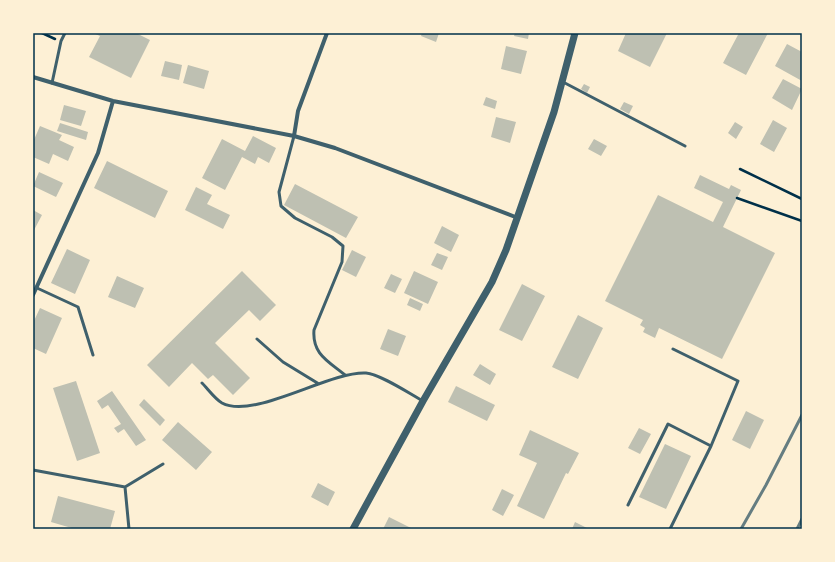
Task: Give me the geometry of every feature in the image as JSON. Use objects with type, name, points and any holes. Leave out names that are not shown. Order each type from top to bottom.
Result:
[{"type":"street","points":[[294,136],[298,111],[327,33]]},
{"type":"street","points":[[353,529],[423,401],[492,282],[518,218],[563,82],[575,33]]},
{"type":"street","points":[[33,77],[113,101],[294,136],[335,148],[518,218]]},
{"type":"street","points":[[33,295],[98,153],[113,101]]},
{"type":"lane","points":[[52,83],[61,41],[65,33]]},
{"type":"lane","points":[[563,82],[685,146]]},
{"type":"lane","points":[[294,136],[279,192],[281,206],[295,218],[332,238],[343,246],[342,262],[314,330],[313,340],[319,353],[345,375]]},
{"type":"lane","points":[[36,288],[78,307],[93,355]]},
{"type":"lane","points":[[257,339],[283,362],[319,384]]},
{"type":"lane","points":[[670,529],[711,446],[738,381],[672,349]]},
{"type":"lane","points":[[202,384],[222,403],[242,406],[289,395],[345,375],[367,373],[390,382],[423,401]]},
{"type":"lane","points":[[628,505],[668,424],[711,446]]},
{"type":"lane","points":[[33,470],[125,487],[163,464]]},
{"type":"lane","points":[[125,487],[129,529]]},
{"type":"path","points":[[42,33],[61,41]]},
{"type":"path","points":[[740,169],[802,199]]},
{"type":"path","points":[[737,198],[802,221]]},
{"type":"building","points":[[93,33],[136,33],[150,40],[131,78],[89,57],[100,36]]},
{"type":"building","points":[[422,33],[439,33],[436,42],[421,36]]},
{"type":"building","points":[[515,33],[529,33],[528,39],[514,36]]},
{"type":"building","points":[[626,33],[667,33],[650,67],[618,51]]},
{"type":"building","points":[[739,33],[768,33],[746,75],[723,63]]},
{"type":"building","points":[[787,44],[802,52],[802,81],[775,66]]},
{"type":"building","points":[[506,46],[527,51],[521,74],[501,69]]},
{"type":"building","points":[[165,61],[182,65],[179,80],[161,76]]},
{"type":"building","points":[[188,65],[209,71],[204,89],[183,83]]},
{"type":"building","points":[[783,79],[802,89],[792,110],[772,98]]},
{"type":"building","points":[[584,84],[590,87],[587,93],[581,89]]},
{"type":"building","points":[[486,97],[497,101],[495,109],[483,105]]},
{"type":"building","points":[[624,102],[633,106],[629,114],[620,109]]},
{"type":"building","points":[[64,105],[86,111],[81,126],[60,120]]},
{"type":"building","points":[[496,117],[516,122],[510,143],[491,137]]},
{"type":"building","points":[[773,120],[787,128],[774,152],[760,144]]},
{"type":"building","points":[[735,122],[743,127],[736,139],[728,133]]},
{"type":"building","points":[[60,123],[88,132],[86,140],[57,131]]},
{"type":"building","points":[[40,126],[62,135],[59,140],[74,147],[68,161],[53,154],[49,164],[33,157],[33,142]]},
{"type":"building","points":[[253,136],[276,148],[269,163],[258,157],[255,164],[242,157],[225,190],[202,178],[222,139],[245,151]]},
{"type":"building","points":[[594,139],[607,146],[601,156],[588,149]]},
{"type":"building","points":[[107,161],[168,191],[155,218],[94,188]]},
{"type":"building","points":[[39,172],[63,183],[56,197],[33,186]]},
{"type":"building","points":[[700,175],[729,189],[731,185],[741,190],[723,227],[775,253],[722,359],[659,328],[655,338],[643,332],[645,328],[640,325],[643,320],[605,301],[658,195],[713,222],[723,202],[694,188]]},
{"type":"building","points":[[295,184],[358,217],[346,238],[284,205]]},
{"type":"building","points":[[196,187],[212,195],[207,204],[230,215],[223,229],[185,210]]},
{"type":"building","points":[[33,210],[42,215],[33,232]]},
{"type":"building","points":[[442,226],[459,235],[451,252],[434,243]]},
{"type":"building","points":[[67,249],[90,260],[75,294],[51,283]]},
{"type":"building","points":[[352,250],[366,257],[356,277],[342,270]]},
{"type":"building","points":[[437,253],[448,257],[442,270],[431,265]]},
{"type":"building","points":[[242,271],[276,305],[260,321],[249,310],[215,343],[250,378],[233,395],[213,375],[208,379],[192,363],[169,387],[147,365]]},
{"type":"building","points":[[414,271],[438,282],[428,304],[404,293]]},
{"type":"building","points":[[391,274],[402,279],[395,293],[384,288]]},
{"type":"building","points":[[117,276],[144,288],[135,308],[108,297]]},
{"type":"building","points":[[522,284],[545,296],[522,341],[499,330]]},
{"type":"building","points":[[410,298],[423,304],[420,311],[407,305]]},
{"type":"building","points":[[40,308],[62,318],[46,354],[33,348],[33,323]]},
{"type":"building","points":[[578,315],[603,328],[578,379],[552,367]]},
{"type":"building","points":[[388,329],[406,336],[398,356],[380,349]]},
{"type":"building","points":[[480,364],[496,374],[490,385],[473,375]]},
{"type":"building","points":[[76,381],[100,453],[77,461],[53,388]]},
{"type":"building","points":[[456,386],[495,405],[487,421],[448,402]]},
{"type":"building","points":[[112,391],[146,440],[136,446],[124,429],[118,433],[114,428],[121,424],[108,405],[102,409],[97,401]]},
{"type":"building","points":[[144,399],[165,420],[160,426],[139,405]]},
{"type":"building","points":[[746,411],[764,420],[750,449],[732,440]]},
{"type":"building","points":[[178,422],[212,452],[196,470],[162,440]]},
{"type":"building","points":[[639,428],[651,434],[640,454],[628,448]]},
{"type":"building","points":[[530,430],[579,453],[568,474],[566,473],[544,519],[517,506],[537,463],[519,455]]},
{"type":"building","points":[[665,444],[691,456],[666,509],[639,497]]},
{"type":"building","points":[[318,483],[335,492],[328,506],[311,497]]},
{"type":"building","points":[[502,489],[514,495],[503,516],[492,510]]},
{"type":"building","points":[[58,496],[115,511],[110,529],[75,529],[51,522]]},
{"type":"building","points":[[389,517],[413,529],[383,529]]},
{"type":"building","points":[[575,522],[589,529],[572,529]]},
{"type":"railway","points":[[741,529],[766,485],[802,415]]},
{"type":"railway","points":[[797,529],[802,519]]}]
